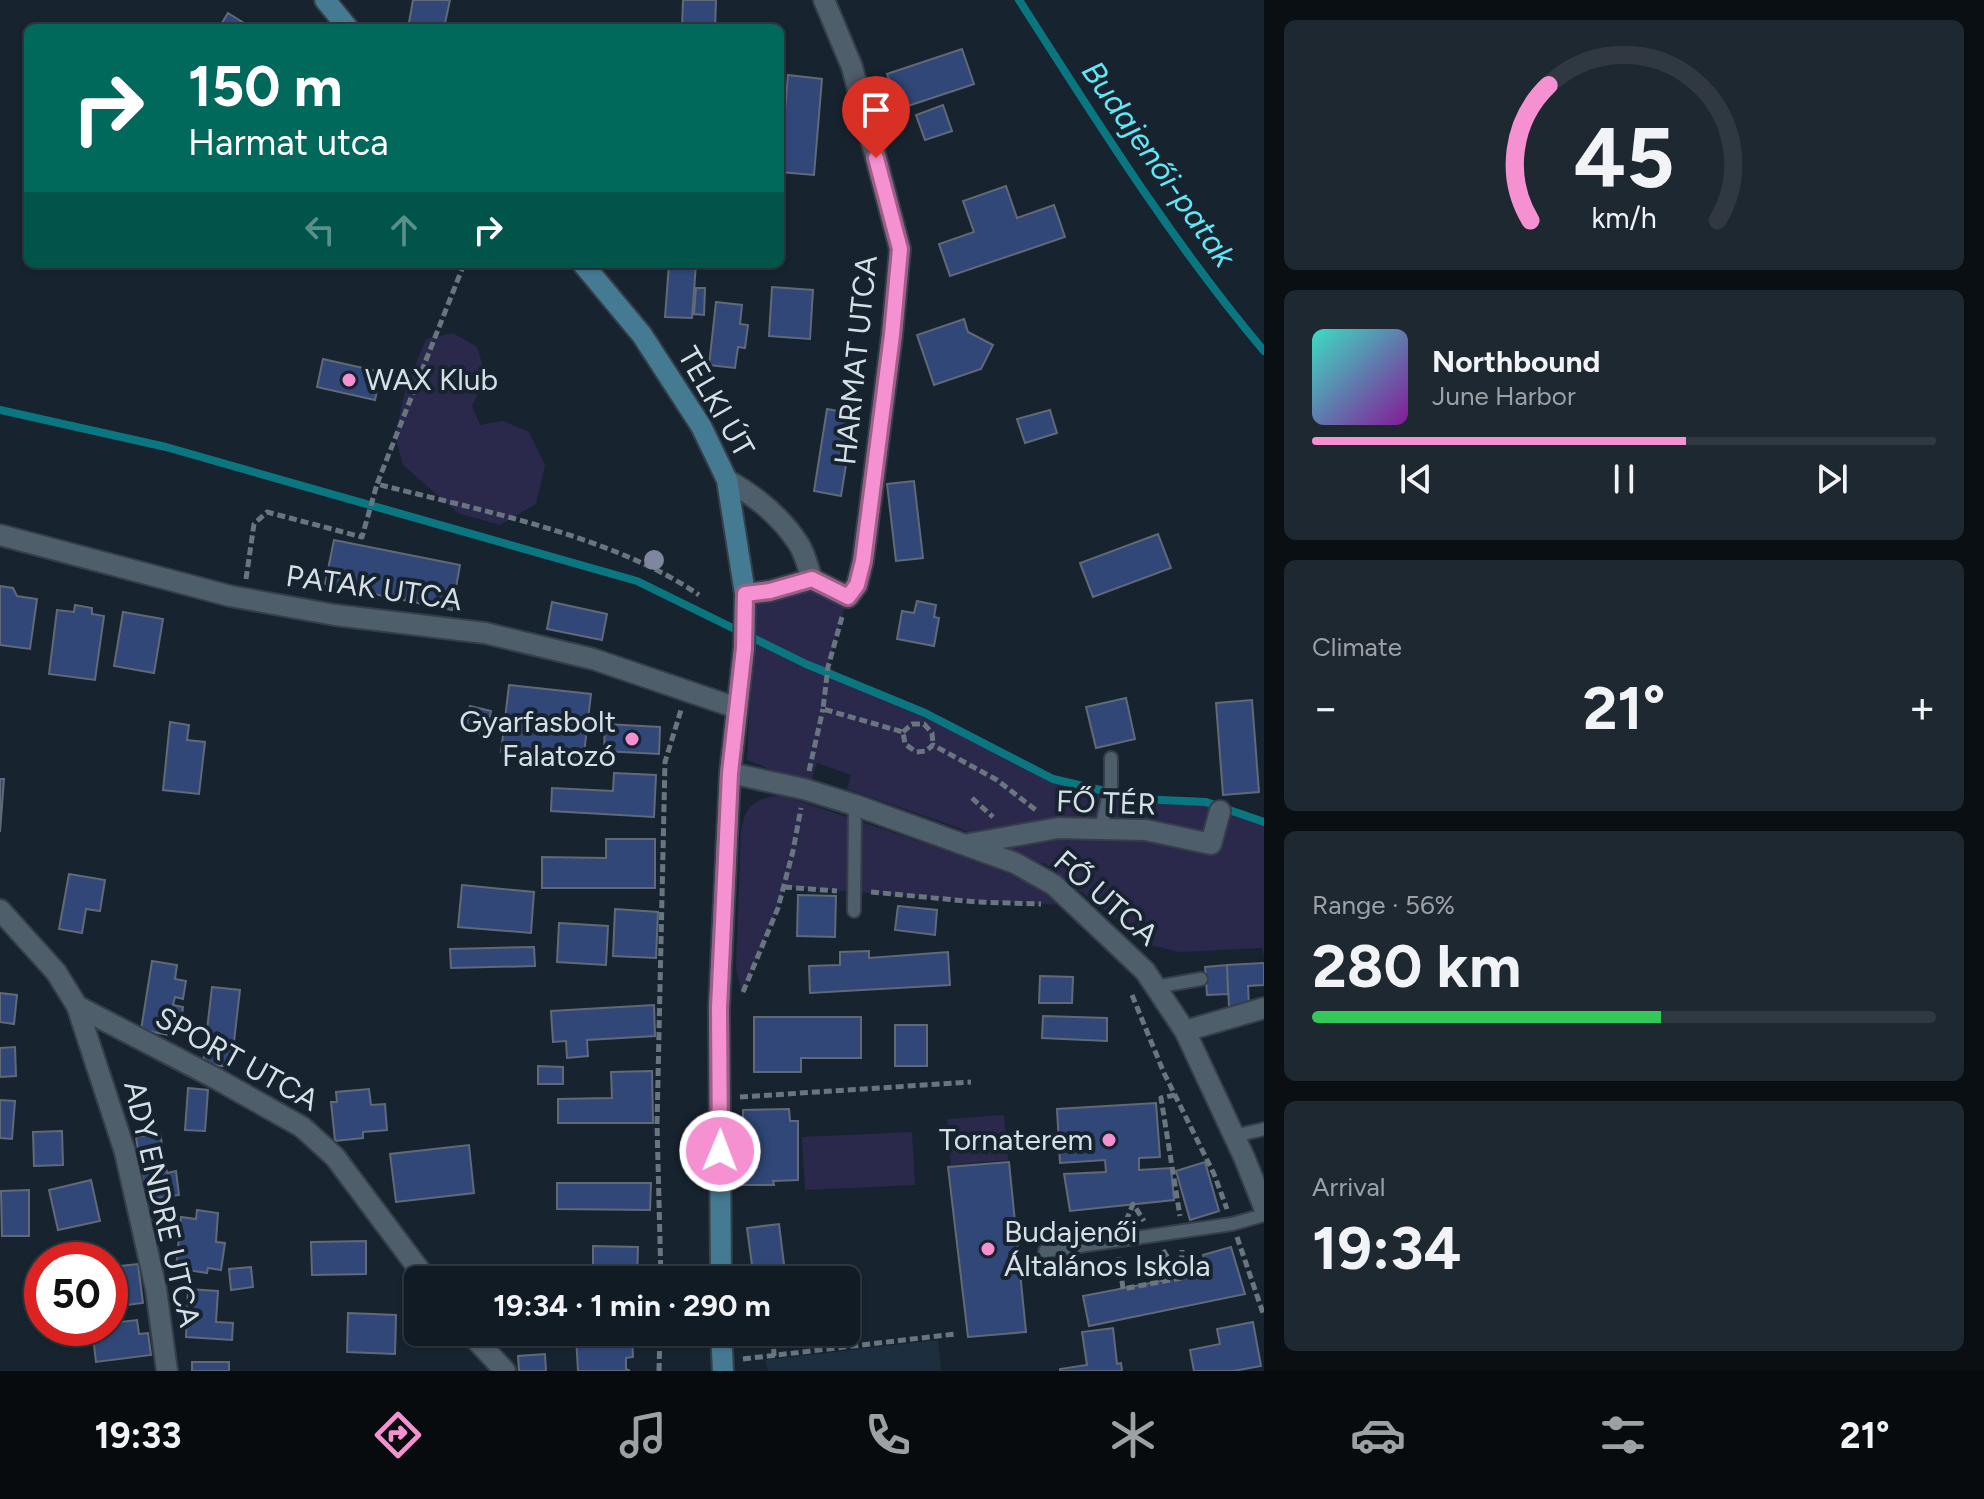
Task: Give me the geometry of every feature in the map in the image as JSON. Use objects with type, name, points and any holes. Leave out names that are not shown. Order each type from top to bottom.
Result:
[{"type":"main road","points":[[325,0],[345,24]]},
{"type":"main road","name":"TELKI ÚT","points":[[586,268],[642,335],[701,426],[727,480],[745,594],[744,648],[730,773],[719,1008],[721,1266]]},
{"type":"main road","points":[[721,1346],[722,1366]]},
{"type":"street","name":"HARMAT UTCA","points":[[824,0],[852,67],[900,249],[863,561],[857,585],[848,597]]},
{"type":"street","points":[[727,480],[749,492],[787,529],[800,546],[812,579]]},
{"type":"street","name":"PATAK UTCA","points":[[0,535],[243,599],[335,615],[485,633],[593,659],[737,708]]},
{"type":"street","points":[[745,594],[770,591],[812,579],[848,597]]},
{"type":"street","name":"FŐ UTCA","points":[[730,773],[804,789],[855,805],[1015,863],[1054,885],[1145,971],[1185,1031],[1264,1207]]},
{"type":"street","name":"FŐ TÉR","points":[[965,845],[1058,828],[1146,830],[1211,844],[1220,811]]},
{"type":"street","points":[[0,910],[9,928],[56,972],[77,1006]]},
{"type":"street","name":"SPORT UTCA","points":[[77,1006],[302,1127],[335,1157],[417,1266]]},
{"type":"street","name":"ADY ENDRE UTCA","points":[[77,1006],[125,1152],[156,1289],[167,1371]]},
{"type":"street","points":[[1185,1031],[1264,1008]]},
{"type":"street","points":[[482,1346],[505,1371]]},
{"type":"lane","points":[[1101,828],[1111,786],[1111,758]]},
{"type":"lane","points":[[854,911],[855,805]]},
{"type":"lane","points":[[1155,987],[1201,979]]},
{"type":"lane","points":[[1234,1136],[1264,1129]]},
{"type":"lane","points":[[1045,1251],[1232,1224],[1264,1215]]},
{"type":"path","points":[[243,599],[254,524],[267,512],[362,537],[372,497],[462,268]]},
{"type":"path","points":[[377,484],[529,524],[615,552],[672,576],[699,595]]},
{"type":"path","points":[[742,995],[784,887],[823,709],[828,667],[848,597]]},
{"type":"path","points":[[661,1266],[657,1124],[665,762],[687,690]]},
{"type":"path","points":[[823,709],[903,732]]},
{"type":"path","points":[[903,732],[912,724],[924,724],[932,733],[933,745]]},
{"type":"path","points":[[903,732],[905,744],[916,752],[926,751],[933,745]]},
{"type":"path","points":[[933,745],[997,780],[1058,828]]},
{"type":"path","points":[[784,887],[977,902],[1078,905]]},
{"type":"path","points":[[1132,995],[1175,1095],[1214,1174],[1264,1316]]},
{"type":"path","points":[[741,1081],[744,1096]]},
{"type":"path","points":[[720,1098],[971,1082]]},
{"type":"path","points":[[1167,1137],[1161,1098],[1175,1095]]},
{"type":"path","points":[[722,1366],[774,1356],[955,1334]]},
{"type":"path","points":[[659,1371],[660,1346]]},
{"type":"path","points":[[774,1346],[774,1356]]},
{"type":"shaded area","points":[[453,333],[477,347],[486,376],[472,406],[480,425],[503,421],[529,432],[545,465],[536,504],[500,525],[458,513],[403,465],[395,436],[405,390],[426,339]]},
{"type":"shaded area","points":[[812,579],[848,597],[828,667],[864,688],[925,713],[1053,779],[1139,799],[1206,802],[1264,822],[1264,956],[1262,948],[1179,952],[1150,945],[1044,863],[1032,864],[959,828],[847,789],[851,775],[817,763],[810,785],[747,760],[756,593]]},
{"type":"shaded area","points":[[781,795],[987,864],[1049,891],[1067,905],[784,887],[742,995],[736,968],[741,831],[753,804]]},
{"type":"shaded area","points":[[1004,1115],[1008,1160],[951,1165],[947,1119]]},
{"type":"shaded area","points":[[912,1132],[915,1185],[805,1190],[802,1137]]},
{"type":"shaded area","points":[[938,1340],[941,1371],[768,1371],[765,1360]]},
{"type":"building","points":[[413,0],[450,0],[445,24],[409,24]]},
{"type":"building","points":[[683,0],[716,0],[715,24],[682,24]]},
{"type":"building","points":[[228,13],[246,24],[221,24]]},
{"type":"building","points":[[962,49],[974,84],[899,109],[887,74]]},
{"type":"building","points":[[788,75],[822,79],[814,175],[784,172]]},
{"type":"building","points":[[943,105],[952,131],[925,140],[916,115]]},
{"type":"building","points":[[1006,186],[1017,218],[1054,205],[1065,237],[950,276],[939,244],[974,232],[963,201]]},
{"type":"building","points":[[669,268],[696,268],[692,318],[665,317]]},
{"type":"building","points":[[772,287],[813,290],[810,339],[769,336]]},
{"type":"building","points":[[696,288],[705,288],[704,315],[694,314]]},
{"type":"building","points":[[716,302],[742,305],[740,324],[748,325],[745,348],[738,347],[735,368],[709,365]]},
{"type":"building","points":[[964,319],[968,332],[993,345],[981,369],[934,385],[917,335]]},
{"type":"building","name":"WAX Klub","points":[[323,359],[381,372],[375,400],[317,387]]},
{"type":"building","points":[[827,409],[854,414],[841,496],[814,491]]},
{"type":"building","points":[[1050,410],[1057,433],[1025,443],[1017,419]]},
{"type":"building","points":[[914,481],[923,558],[896,561],[887,484]]},
{"type":"building","points":[[1158,534],[1171,568],[1093,597],[1080,563]]},
{"type":"building","points":[[334,540],[460,565],[452,610],[325,584]]},
{"type":"building","points":[[0,586],[13,588],[17,596],[37,599],[30,649],[0,645]]},
{"type":"building","points":[[917,601],[936,605],[934,617],[939,618],[934,646],[897,639],[902,611],[914,613]]},
{"type":"building","points":[[552,602],[607,614],[602,640],[547,629]]},
{"type":"building","points":[[75,605],[92,608],[92,614],[104,616],[95,680],[49,674],[57,610],[74,612]]},
{"type":"building","points":[[123,612],[163,619],[154,673],[114,666]]},
{"type":"building","points":[[509,685],[591,694],[583,762],[501,752]]},
{"type":"building","points":[[1126,698],[1135,739],[1096,748],[1086,707]]},
{"type":"building","points":[[1252,700],[1259,792],[1223,795],[1216,703]]},
{"type":"building","points":[[470,706],[491,711],[486,735],[465,730]]},
{"type":"building","points":[[170,722],[189,725],[187,740],[205,742],[199,794],[163,790]]},
{"type":"building","name":"Gyarfasbolt Falatozó","points":[[605,724],[660,727],[659,754],[604,751]]},
{"type":"building","points":[[614,773],[656,775],[654,817],[551,811],[552,788],[613,791]]},
{"type":"building","points":[[0,779],[4,779],[0,832]]},
{"type":"building","points":[[606,839],[655,839],[655,888],[542,888],[542,857],[606,858]]},
{"type":"building","points":[[69,874],[105,880],[100,911],[86,909],[82,933],[59,929]]},
{"type":"building","points":[[462,885],[534,892],[531,933],[458,927]]},
{"type":"building","points":[[798,895],[836,896],[835,937],[797,936]]},
{"type":"building","points":[[898,906],[937,910],[935,935],[895,930]]},
{"type":"building","points":[[615,909],[658,912],[656,958],[613,956]]},
{"type":"building","points":[[559,923],[608,926],[606,965],[557,962]]},
{"type":"building","points":[[534,947],[535,966],[451,968],[450,949]]},
{"type":"building","points":[[869,951],[869,958],[948,952],[950,985],[810,993],[809,966],[840,965],[840,952]]},
{"type":"building","points":[[152,961],[177,965],[175,979],[186,981],[183,999],[175,997],[173,1005],[183,1007],[181,1022],[172,1021],[169,1035],[141,1030]]},
{"type":"building","points":[[1264,963],[1264,985],[1248,986],[1249,1006],[1229,1007],[1227,965]]},
{"type":"building","points":[[1227,965],[1228,994],[1207,995],[1205,967]]},
{"type":"building","points":[[1040,976],[1073,977],[1072,1003],[1039,1003]]},
{"type":"building","points":[[212,987],[240,990],[231,1067],[203,1064]]},
{"type":"building","points":[[0,993],[17,995],[14,1024],[0,1022]]},
{"type":"building","points":[[654,1005],[655,1036],[587,1040],[588,1056],[567,1058],[566,1041],[553,1042],[551,1011]]},
{"type":"building","points":[[1043,1016],[1107,1018],[1107,1041],[1042,1038]]},
{"type":"building","points":[[754,1017],[861,1017],[861,1058],[801,1058],[801,1072],[754,1072]]},
{"type":"building","points":[[895,1025],[927,1025],[927,1066],[895,1066]]},
{"type":"building","points":[[15,1047],[16,1076],[0,1077],[0,1048]]},
{"type":"building","points":[[538,1066],[563,1067],[563,1084],[538,1084]]},
{"type":"building","points":[[652,1071],[653,1123],[558,1123],[558,1099],[612,1098],[611,1072]]},
{"type":"building","points":[[188,1088],[208,1090],[205,1131],[185,1130]]},
{"type":"building","points":[[369,1089],[371,1105],[385,1104],[387,1130],[363,1132],[363,1138],[335,1141],[331,1102],[337,1102],[336,1092]]},
{"type":"building","points":[[0,1100],[15,1101],[12,1139],[0,1138]]},
{"type":"building","name":"Tornaterem","points":[[1156,1103],[1160,1157],[1139,1158],[1139,1170],[1171,1168],[1174,1200],[1070,1211],[1064,1174],[1106,1172],[1105,1160],[1060,1163],[1057,1109]]},
{"type":"building","points":[[789,1109],[790,1121],[798,1121],[798,1180],[773,1181],[774,1185],[743,1185],[743,1110]]},
{"type":"building","points":[[62,1131],[63,1165],[34,1166],[33,1132]]},
{"type":"building","points":[[160,1133],[167,1173],[176,1171],[179,1195],[146,1200],[136,1137]]},
{"type":"building","points":[[469,1145],[474,1193],[396,1202],[390,1154]]},
{"type":"building","name":"Budajenői Általános Iskola","points":[[1009,1162],[1026,1332],[968,1337],[948,1167]]},
{"type":"building","points":[[1205,1162],[1219,1211],[1190,1220],[1176,1171]]},
{"type":"building","points":[[91,1180],[100,1221],[58,1230],[49,1190]]},
{"type":"building","points":[[557,1183],[651,1183],[650,1210],[557,1209]]},
{"type":"building","points":[[29,1190],[29,1236],[2,1236],[1,1191]]},
{"type":"building","points":[[197,1210],[218,1213],[216,1242],[225,1243],[221,1270],[208,1268],[207,1273],[176,1268],[181,1217],[196,1219]]},
{"type":"building","points":[[779,1224],[784,1266],[752,1266],[747,1228]]},
{"type":"building","points":[[366,1241],[366,1274],[312,1275],[311,1242]]},
{"type":"building","points":[[593,1246],[638,1247],[637,1266],[593,1266]]},
{"type":"building","points":[[1231,1247],[1245,1294],[1089,1326],[1083,1296],[1208,1272],[1203,1255]]},
{"type":"building","points":[[138,1264],[143,1303],[128,1305],[128,1265]]},
{"type":"building","points":[[251,1267],[253,1287],[231,1290],[229,1269]]},
{"type":"building","points":[[188,1289],[218,1291],[216,1322],[233,1323],[232,1340],[186,1337]]},
{"type":"building","points":[[348,1313],[396,1315],[395,1354],[347,1352]]},
{"type":"building","points":[[137,1320],[139,1334],[148,1333],[151,1355],[96,1362],[94,1346],[128,1346],[128,1321]]},
{"type":"building","points":[[1253,1322],[1261,1366],[1233,1371],[1194,1371],[1190,1350],[1220,1344],[1217,1329]]},
{"type":"building","points":[[1113,1328],[1117,1364],[1121,1363],[1122,1371],[1060,1371],[1087,1365],[1082,1332]]},
{"type":"building","points":[[577,1346],[632,1346],[633,1357],[626,1358],[626,1369],[630,1371],[578,1371]]},
{"type":"building","points":[[545,1354],[546,1371],[519,1371],[518,1356]]},
{"type":"building","points":[[192,1362],[229,1362],[229,1371],[192,1371]]},
{"type":"waterway","name":"Budajenői-patak","points":[[1019,0],[1166,224],[1264,351]]},
{"type":"waterway","points":[[0,410],[166,447],[637,581],[806,664],[925,713],[1053,779],[1139,799],[1206,802],[1264,822]]},
{"type":"place","name":"WAX Klub","points":[[349,380]]},
{"type":"place","name":"Gyarfasbolt Falatozó","points":[[632,739]]},
{"type":"place","name":"Tornaterem","points":[[1109,1140]]},
{"type":"place","name":"Budajenői Általános Iskola","points":[[988,1249]]},
{"type":"route","points":[[720,1151],[719,1008],[730,773],[744,648],[745,594],[770,591],[812,579],[848,597],[857,585],[874,476],[900,249],[876,158]]}]
